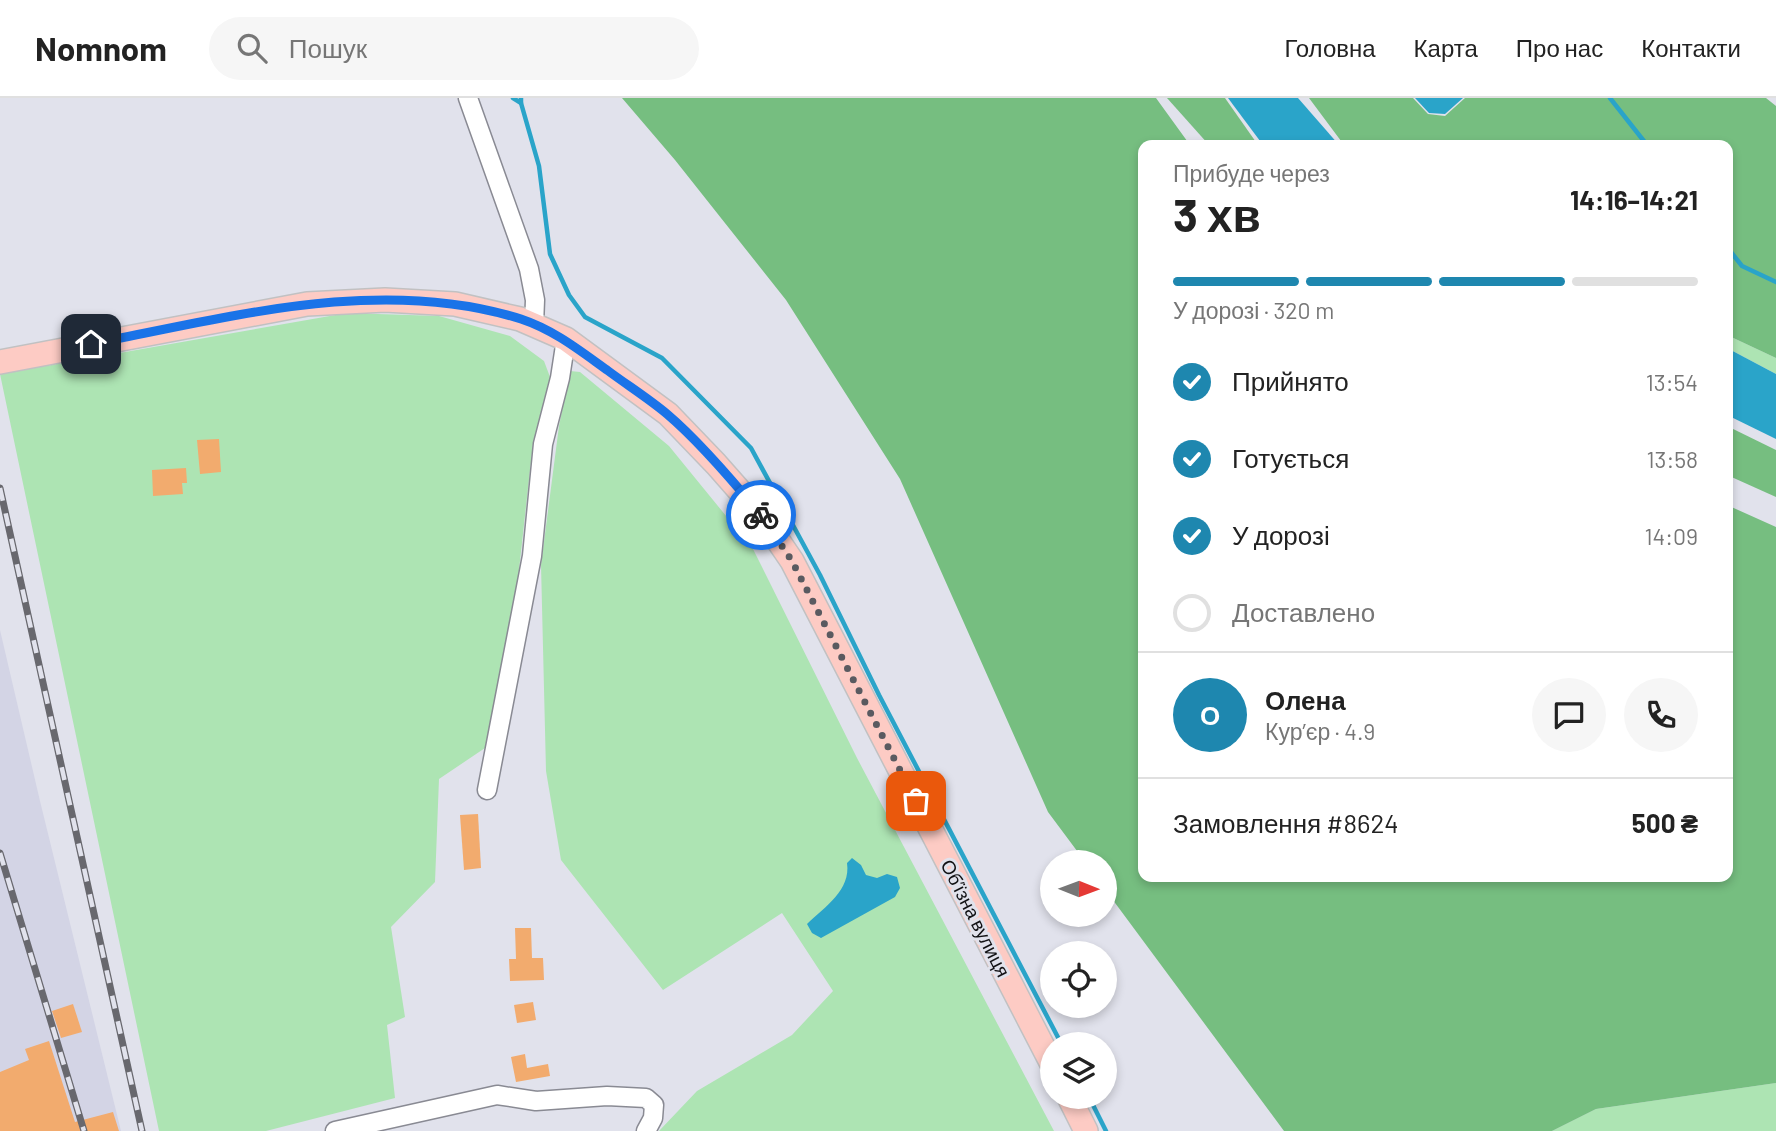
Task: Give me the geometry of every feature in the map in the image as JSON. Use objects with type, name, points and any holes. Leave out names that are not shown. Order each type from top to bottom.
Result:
[{"type":"main road","name":"Обʼїзна вулиця","points":[[10,360],[320,303],[385,300],[455,304],[520,319],[566,339],[668,414],[760,514],[792,561],[1040,1041]]},
{"type":"main road","points":[[1075,1109],[1086,1131]]},
{"type":"street","points":[[468,98],[529,269],[535,300],[534,325]]},
{"type":"street","points":[[487,790],[532,556],[543,444],[560,378],[566,339]]},
{"type":"street","points":[[335,1131],[497,1095],[536,1101],[607,1096],[646,1098],[654,1105],[653,1118],[646,1131]]},
{"type":"shaded area","points":[[0,630],[40,801],[121,1131],[0,1131]]},
{"type":"green space","points":[[622,98],[1156,98],[1186,140],[1138,140],[1138,882],[1733,882],[1733,508],[1776,527],[1776,1083],[1596,1109],[1552,1131],[1284,1131],[1117,906],[1117,850],[1076,850],[1048,812],[900,479],[786,300]]},
{"type":"green space","points":[[1167,98],[1225,98],[1254,140],[1205,140]]},
{"type":"green space","points":[[1309,98],[1413,98],[1428,114],[1445,116],[1465,98],[1766,98],[1776,106],[1776,358],[1733,338],[1733,140],[1340,140]]},
{"type":"green space","points":[[347,313],[439,316],[510,336],[544,361],[550,377],[533,443],[517,588],[485,748],[439,779],[435,882],[391,927],[405,1017],[387,1025],[395,1098],[266,1131],[159,1131],[0,374]]},
{"type":"green space","points":[[1733,338],[1776,358],[1776,374],[1733,351]]},
{"type":"green space","points":[[570,371],[580,372],[669,446],[753,549],[857,758],[1040,1109],[1054,1131],[659,1131],[697,1091],[792,1035],[833,991],[782,913],[663,990],[561,860],[546,771],[541,565],[559,426]]},
{"type":"green space","points":[[1733,429],[1776,450],[1776,497],[1733,478]]},
{"type":"green space","points":[[1776,1083],[1776,1131],[1552,1131],[1596,1109]]},
{"type":"water","points":[[1228,98],[1298,98],[1335,140],[1259,140]]},
{"type":"water","points":[[1415,98],[1463,98],[1445,114],[1429,113]]},
{"type":"water","points":[[1733,351],[1776,374],[1776,439],[1733,418]]},
{"type":"water","points":[[852,858],[861,865],[866,875],[877,878],[887,874],[897,877],[900,888],[895,897],[821,938],[812,933],[807,924],[841,890],[847,873],[847,863]]},
{"type":"building","points":[[219,439],[221,472],[200,474],[197,440]]},
{"type":"building","points":[[186,468],[187,483],[182,483],[183,494],[153,496],[152,470]]},
{"type":"building","points":[[478,814],[481,868],[464,870],[460,815]]},
{"type":"building","points":[[515,928],[531,928],[532,958],[543,958],[544,980],[510,981],[509,959],[516,959]]},
{"type":"building","points":[[533,1002],[536,1020],[517,1023],[514,1005]]},
{"type":"building","points":[[73,1004],[82,1032],[61,1038],[52,1011]]},
{"type":"building","points":[[49,1041],[75,1122],[113,1112],[119,1131],[0,1131],[0,1072],[29,1060],[25,1049]]},
{"type":"building","points":[[525,1054],[527,1068],[548,1064],[550,1076],[516,1082],[511,1057]]},
{"type":"waterway","points":[[513,98],[521,103],[521,98]]},
{"type":"waterway","points":[[1610,98],[1643,140]]},
{"type":"waterway","points":[[521,103],[539,166],[550,254],[569,295],[585,317],[662,358],[751,448],[820,575],[879,695],[1055,1032]]},
{"type":"waterway","points":[[1733,255],[1742,266],[1776,282]]},
{"type":"waterway","points":[[1095,1109],[1106,1131]]},
{"type":"railway","points":[[0,488],[142,1131]]},
{"type":"railway","points":[[0,853],[84,1131]]},
{"type":"way so far","points":[[761,515],[792,561],[916,801]]},
{"type":"route","points":[[91,344],[307,304],[385,300],[455,304],[520,319],[566,339],[668,414],[761,515]]}]
